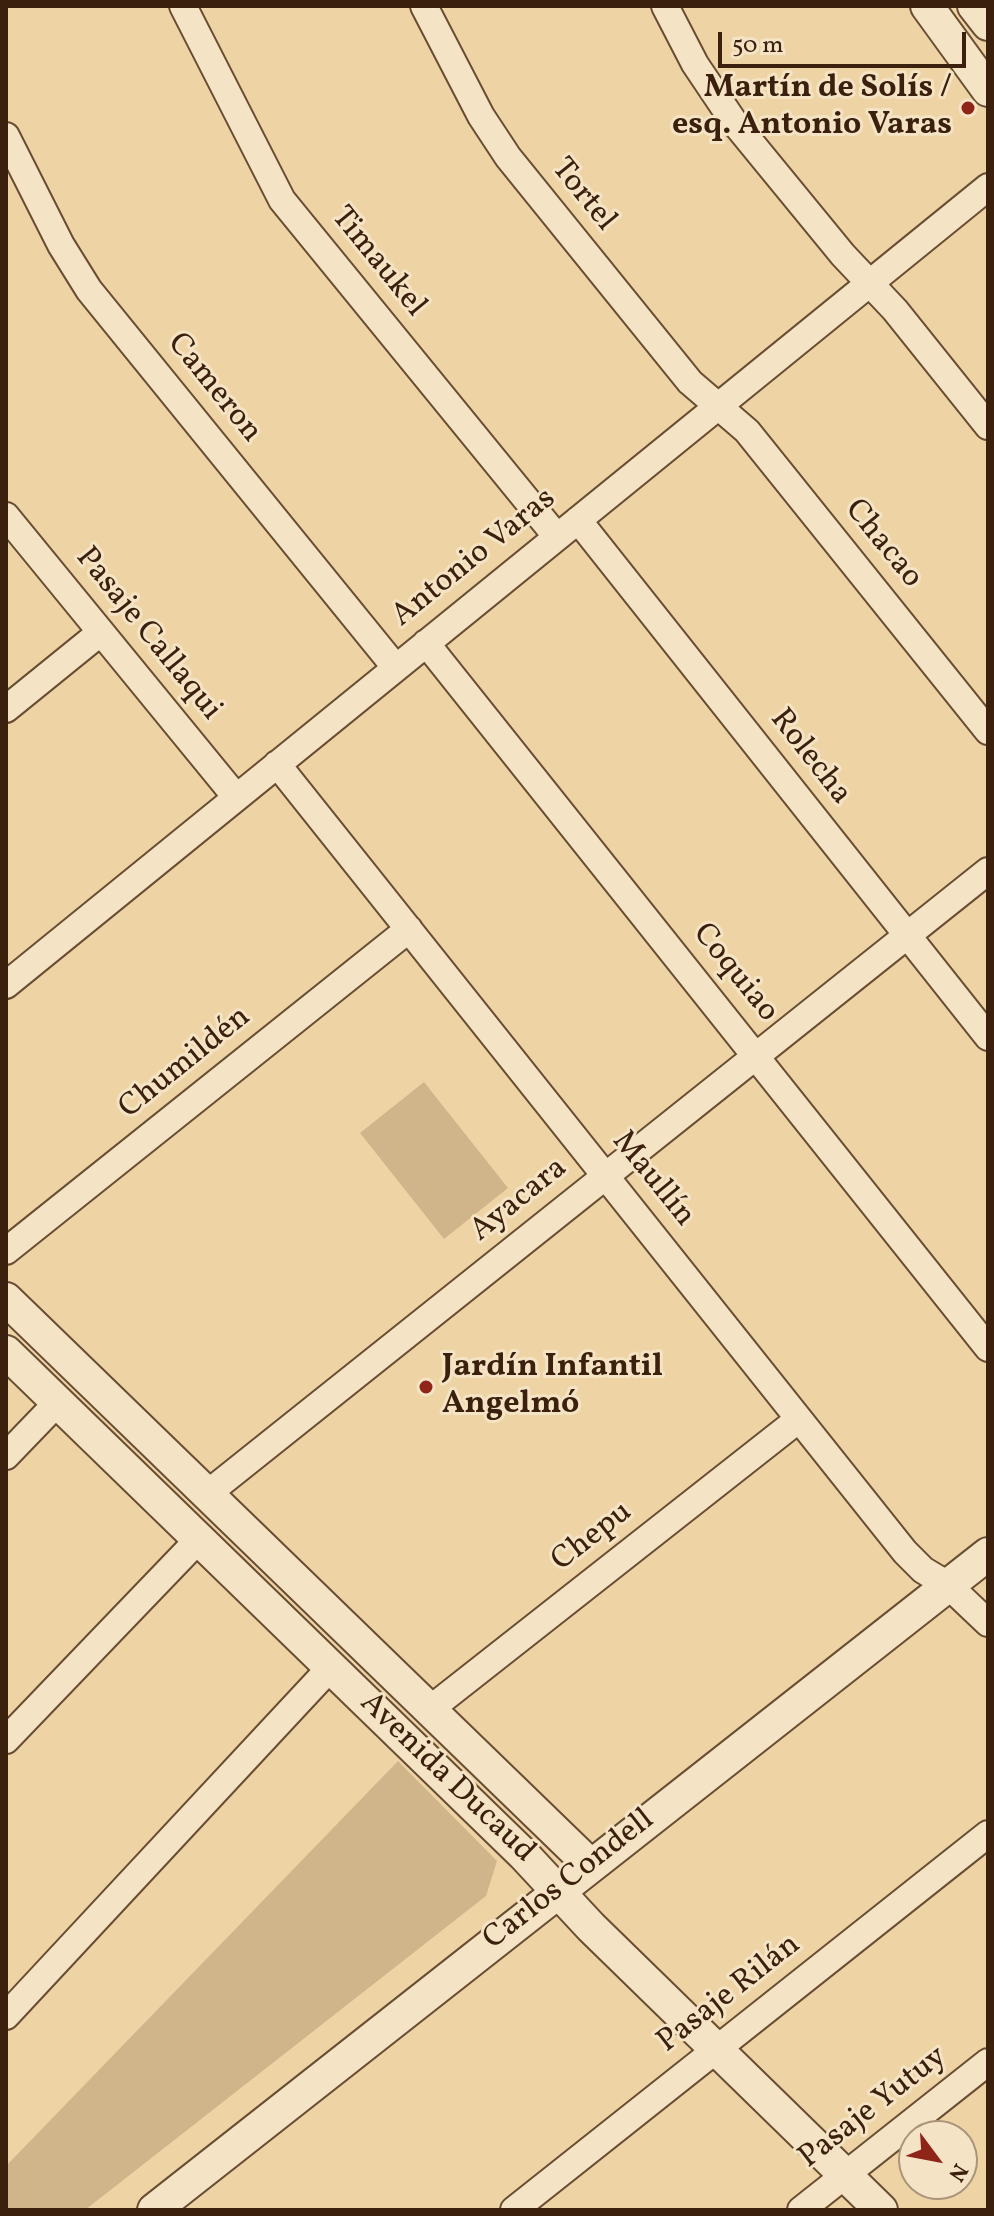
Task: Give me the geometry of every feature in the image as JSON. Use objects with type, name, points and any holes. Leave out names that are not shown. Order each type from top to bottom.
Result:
[{"type":"street","name":"Timaukel","points":[[183,6],[282,200],[557,537]]},
{"type":"street","name":"Tortel","points":[[424,6],[481,116],[508,157],[690,382],[718,406]]},
{"type":"street","points":[[665,6],[695,64],[734,122],[988,426]]},
{"type":"street","points":[[927,6],[988,90]]},
{"type":"street","points":[[974,6],[988,24]]},
{"type":"street","name":"Cameron","points":[[6,136],[61,245],[89,290],[396,668]]},
{"type":"street","name":"Antonio Varas","points":[[6,985],[988,187]]},
{"type":"street","name":"Chacao","points":[[718,406],[747,431],[988,731]]},
{"type":"street","name":"Pasaje Callaqui","points":[[6,516],[236,797]]},
{"type":"street","name":"Rolecha","points":[[578,520],[988,1037]]},
{"type":"street","points":[[6,709],[101,632]]},
{"type":"street","name":"Coquiao","points":[[426,643],[988,1348]]},
{"type":"street","name":"Maullín","points":[[277,764],[905,1552],[923,1570],[948,1585],[988,1623]]},
{"type":"street","name":"Ayacara","points":[[207,1494],[988,871]]},
{"type":"street","name":"Chumildén","points":[[6,1251],[409,929]]},
{"type":"street","name":"Avenida Ducaud","points":[[6,1299],[589,1864]]},
{"type":"street","name":"Avenida Ducaud","points":[[6,1352],[331,1667],[881,2210]]},
{"type":"street","points":[[6,1456],[58,1402]]},
{"type":"street","name":"Chepu","points":[[429,1710],[799,1419]]},
{"type":"street","points":[[6,1740],[199,1539]]},
{"type":"street","name":"Carlos Condell","points":[[163,2207],[589,1864],[988,1554]]},
{"type":"street","points":[[6,2016],[331,1667]]},
{"type":"street","name":"Pasaje Rilán","points":[[514,2210],[988,1834]]},
{"type":"street","name":"Pasaje Yutuy","points":[[801,2210],[988,2062]]},
{"type":"shaded area","points":[[424,1082],[508,1188],[444,1239],[360,1133]]},
{"type":"shaded area","points":[[398,1761],[497,1861],[486,1896],[85,2210],[6,2210],[6,2166]]},
{"type":"place","name":"Martín de Solís / esq. Antonio Varas","points":[[968,108]]},
{"type":"place","name":"Jardín Infantil Angelmó","points":[[426,1387]]}]
